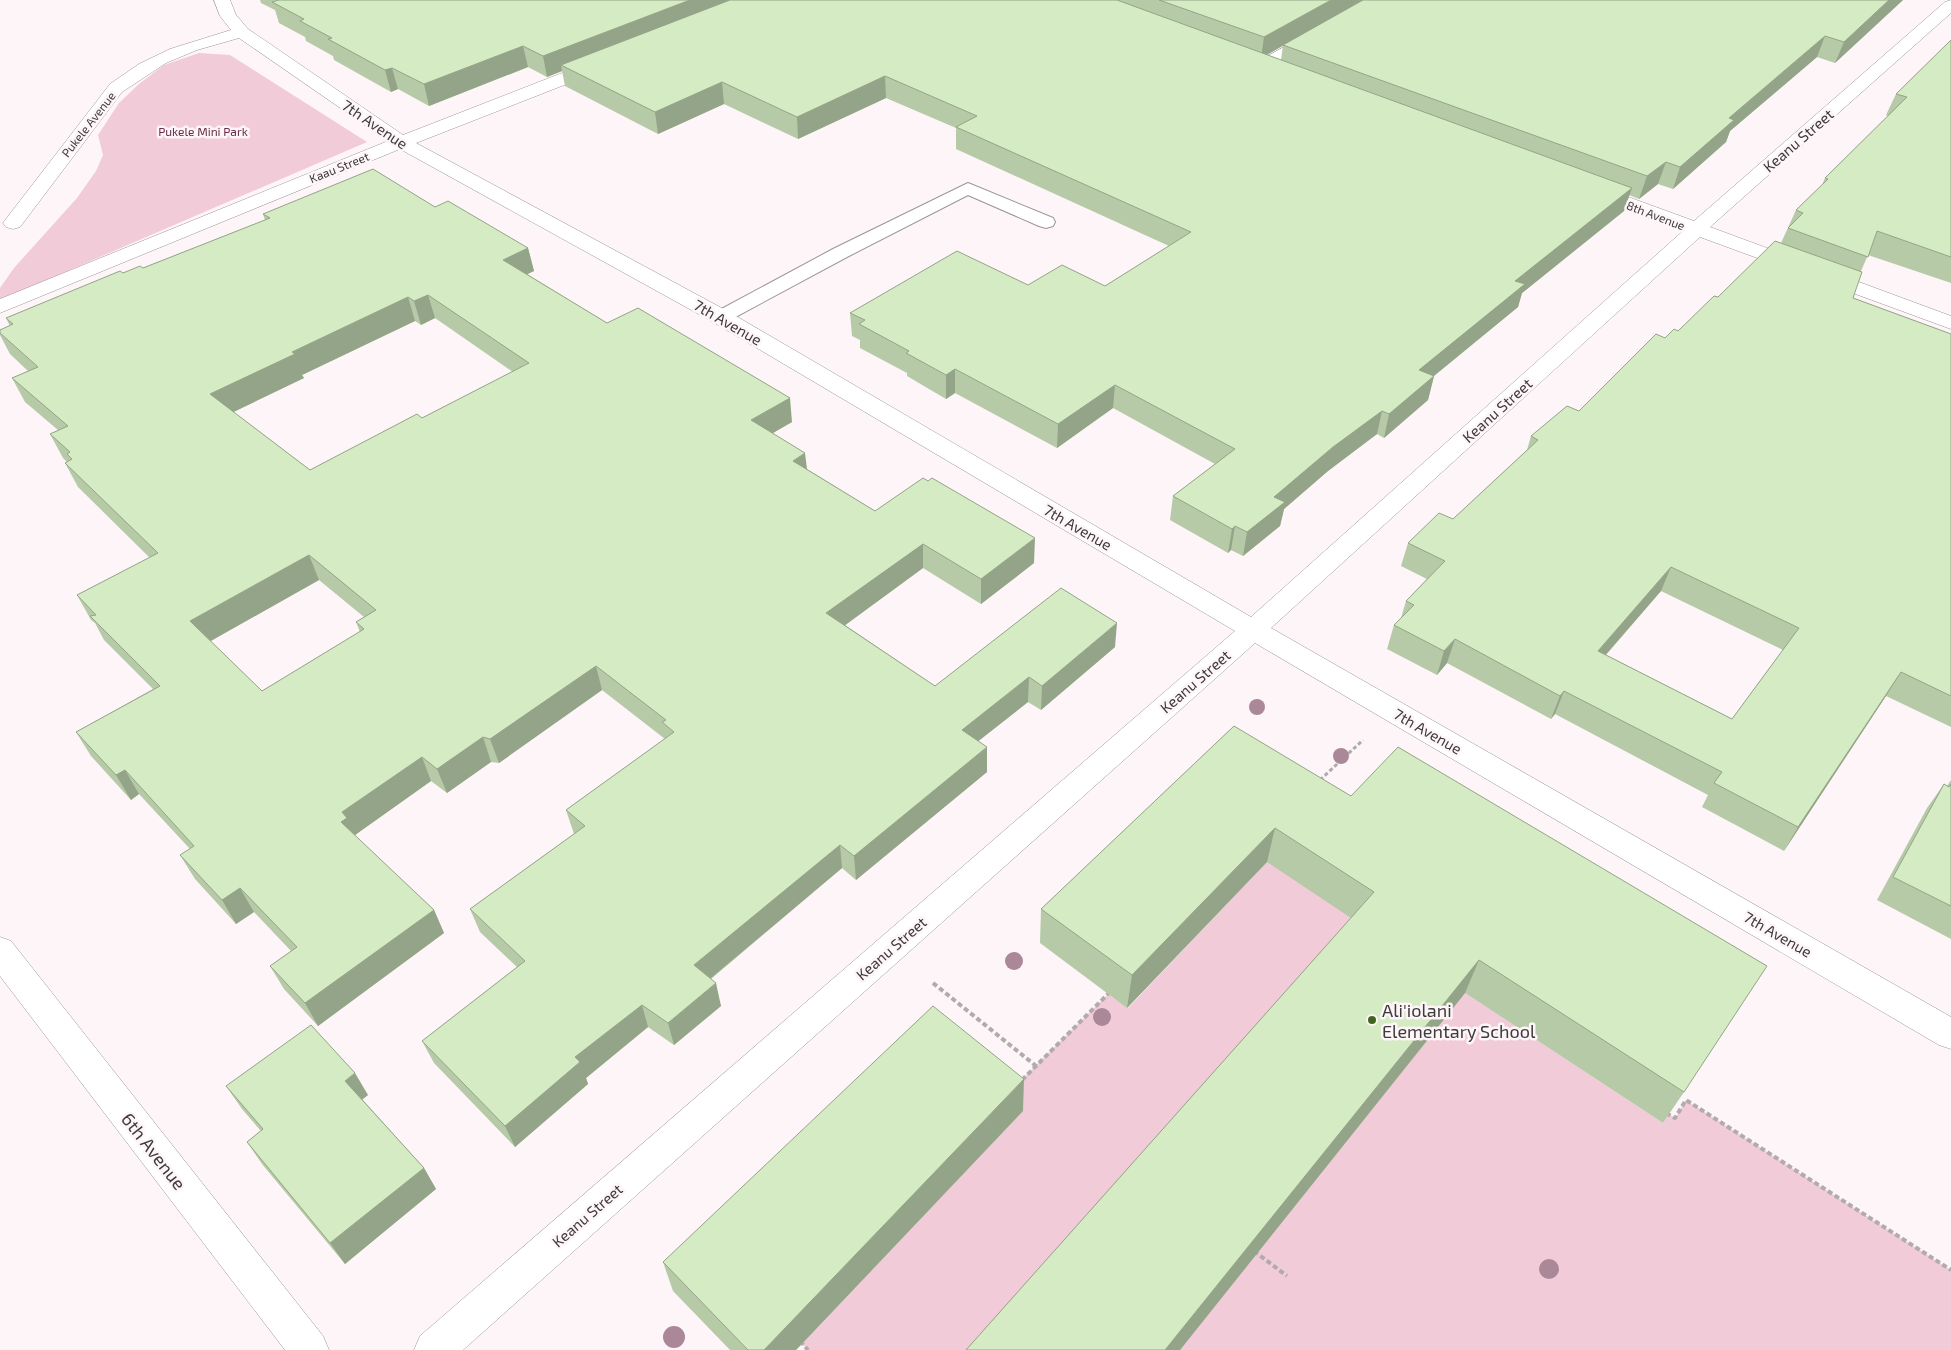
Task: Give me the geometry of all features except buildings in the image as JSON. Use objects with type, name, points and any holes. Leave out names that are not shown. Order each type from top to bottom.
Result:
[{"type":"street","name":"7th Avenue","points":[[222,0],[228,16],[242,32],[401,142],[721,317],[1253,630],[1951,1034]]},
{"type":"street","points":[[1263,66],[1380,0]]},
{"type":"street","name":"Keanu Street","points":[[434,1350],[1253,630],[1696,230],[1951,5]]},
{"type":"street","name":"Pukele Avenue","points":[[13,223],[101,105],[135,72],[156,60],[212,39],[242,32]]},
{"type":"street","name":"Kaau Street","points":[[0,307],[401,142],[619,57]]},
{"type":"street","points":[[1245,59],[1282,73]]},
{"type":"street","name":"8th Avenue","points":[[1576,185],[1951,323]]},
{"type":"street","name":"6th Avenue","points":[[0,951],[309,1350]]},
{"type":"lane","points":[[721,317],[840,253],[968,188],[1046,222]]},
{"type":"path","points":[[1316,784],[1364,739]]},
{"type":"path","points":[[933,983],[1036,1066]]},
{"type":"path","points":[[1018,1084],[1115,987]]},
{"type":"path","points":[[1660,1109],[1675,1118],[1686,1100],[1951,1270]]},
{"type":"path","points":[[1257,1242],[1251,1249],[1287,1276]]},
{"type":"path","points":[[797,1338],[808,1350]]},
{"type":"green space","name":"Pukele Mini Park","points":[[199,53],[230,55],[367,142],[0,300],[0,288],[14,268],[77,198],[96,171],[103,155],[98,135],[119,103],[139,84],[164,65]]},
{"type":"green space","points":[[1303,824],[1438,975],[990,1350],[808,1350],[802,1344],[1005,1096],[1108,994],[1128,1008]]},
{"type":"green space","points":[[1465,993],[1663,1123],[1669,1114],[1675,1118],[1686,1100],[1951,1270],[1951,1350],[1176,1350],[1251,1249]]},
{"type":"place","name":"Ali'iolani Elementary School","points":[[1372,1020]]}]
